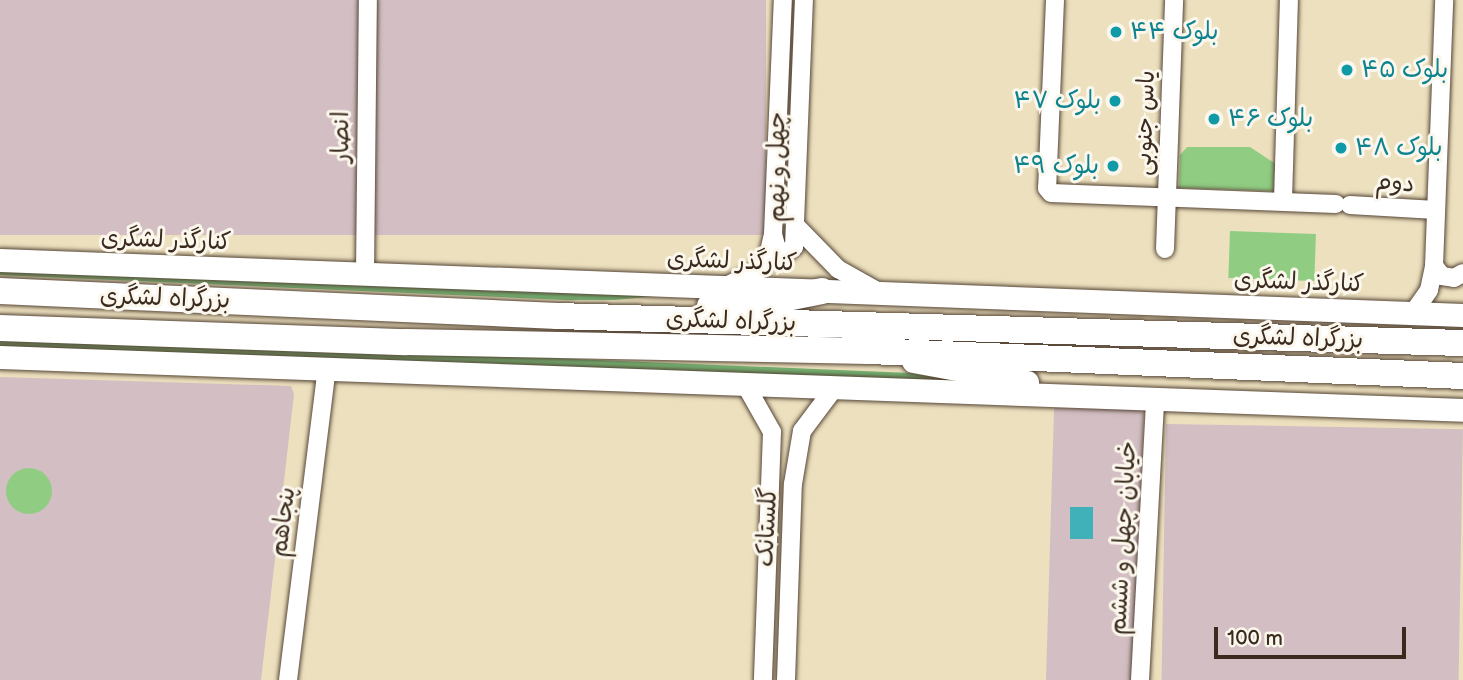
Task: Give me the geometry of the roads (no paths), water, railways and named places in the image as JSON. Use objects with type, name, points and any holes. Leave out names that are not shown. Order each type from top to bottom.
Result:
[{"type":"highway","name":"بزرگراه لشگری","points":[[0,291],[584,316],[1463,342]]},
{"type":"highway","points":[[584,316],[777,300],[822,291]]},
{"type":"highway","name":"بزرگراه لشگری","points":[[0,328],[406,342],[869,351],[1463,376]]},
{"type":"main road","name":"کنارگذر لشگری","points":[[0,260],[1463,315]]},
{"type":"main road","points":[[1195,305],[1463,342]]},
{"type":"main road","points":[[869,351],[978,375],[1146,399]]},
{"type":"main road","points":[[0,357],[1463,410]]},
{"type":"street","name":"انصار","points":[[365,274],[368,0]]},
{"type":"street","name":"چهل و نهم","points":[[722,287],[759,270],[774,234],[783,0]]},
{"type":"street","name":"چهل و نهم","points":[[804,0],[797,227],[838,269],[880,293]]},
{"type":"street","name":"دوم","points":[[1055,0],[1047,188],[1051,193],[1283,200],[1436,210]]},
{"type":"street","name":"یاس جنوبی","points":[[1165,249],[1174,0]]},
{"type":"street","points":[[1283,200],[1289,0]]},
{"type":"street","points":[[1413,313],[1429,290],[1434,266],[1444,0]]},
{"type":"street","points":[[774,234],[777,249],[785,253],[794,247],[797,227]]},
{"type":"street","points":[[1434,266],[1442,276],[1454,278],[1463,273]]},
{"type":"street","name":"پنجاهم","points":[[288,680],[327,369]]},
{"type":"street","name":"گلستانک","points":[[746,384],[772,432],[762,680]]},
{"type":"street","name":"گلستانک","points":[[786,680],[793,484],[802,431],[835,387]]},
{"type":"street","name":"خیابان چهل و ششم","points":[[1140,680],[1146,399]]},
{"type":"water","points":[[1070,507],[1093,507],[1093,539],[1070,539]]},
{"type":"place","name":"بلوک ۴۴","points":[[1116,32]]},
{"type":"place","name":"بلوک ۴۵","points":[[1347,70]]},
{"type":"place","name":"بلوک ۴۷","points":[[1115,101]]},
{"type":"place","name":"بلوک ۴۶","points":[[1214,119]]},
{"type":"place","name":"بلوک ۴۸","points":[[1341,148]]},
{"type":"place","name":"بلوک ۴۹","points":[[1113,166]]}]
